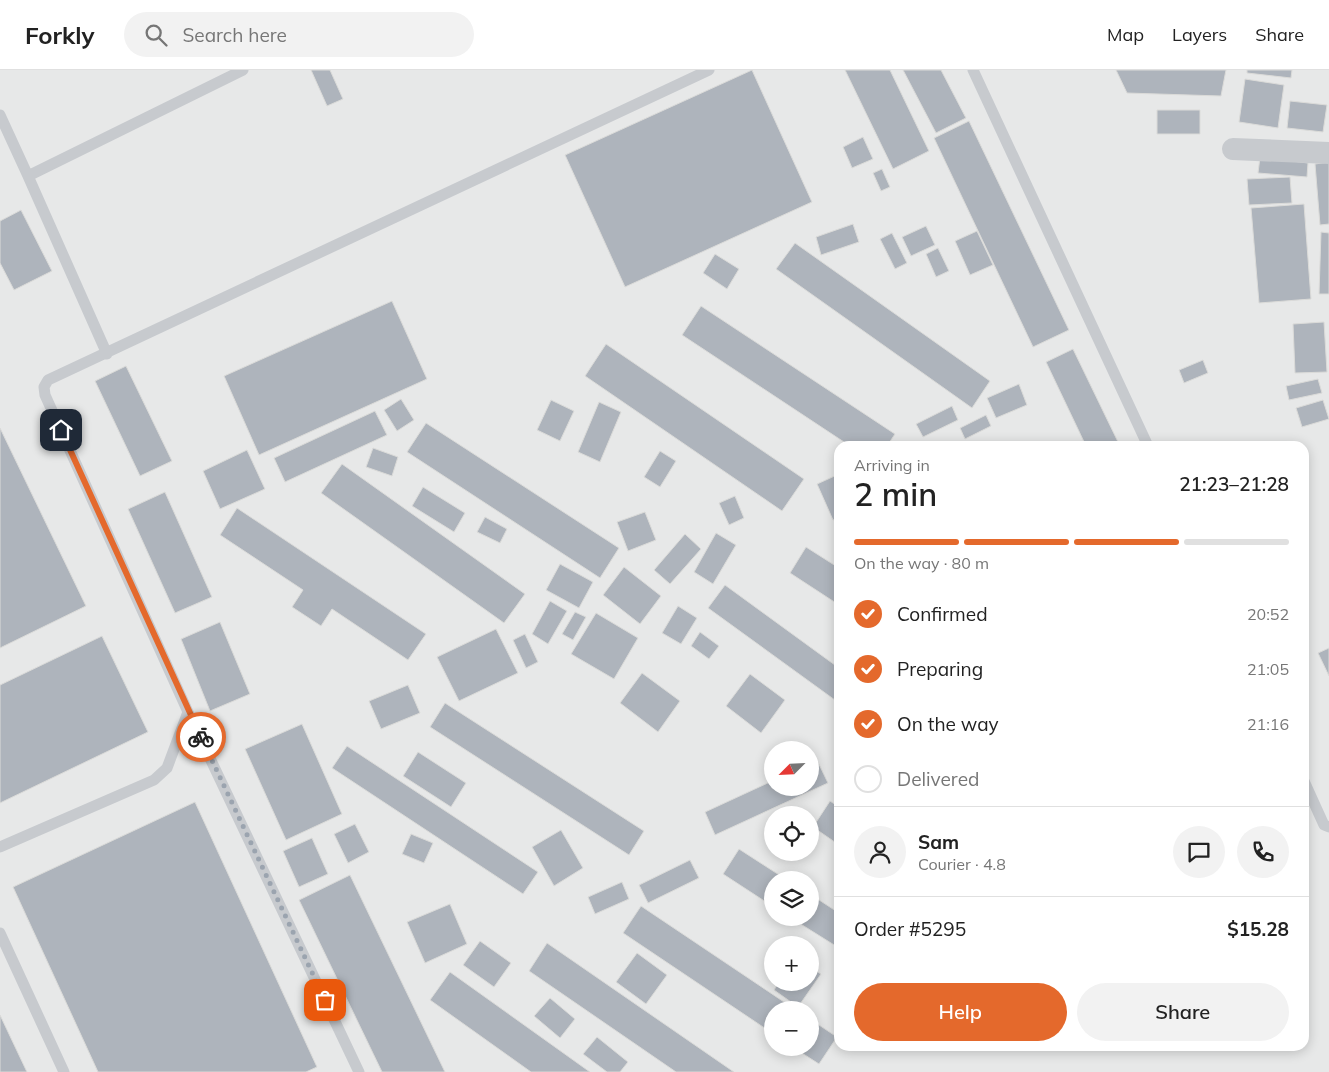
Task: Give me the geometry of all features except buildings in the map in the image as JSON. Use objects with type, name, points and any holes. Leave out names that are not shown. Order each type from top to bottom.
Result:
[{"type":"street","points":[[1233,149],[1329,153]]},
{"type":"lane","points":[[28,176],[243,70]]},
{"type":"lane","points":[[359,1072],[188,712],[45,395],[44,387],[48,380],[107,354],[709,70]]},
{"type":"lane","points":[[973,70],[1146,441]]},
{"type":"lane","points":[[0,115],[107,354]]},
{"type":"lane","points":[[0,847],[154,780],[167,768],[188,712]]},
{"type":"lane","points":[[1309,792],[1324,825],[1329,827]]},
{"type":"lane","points":[[0,933],[64,1072]]},
{"type":"shaded area","points":[[0,70],[1329,70],[1329,1072],[0,1072]]},
{"type":"way so far","points":[[201,737],[325,1000]]},
{"type":"route","points":[[61,430],[201,737]]}]
